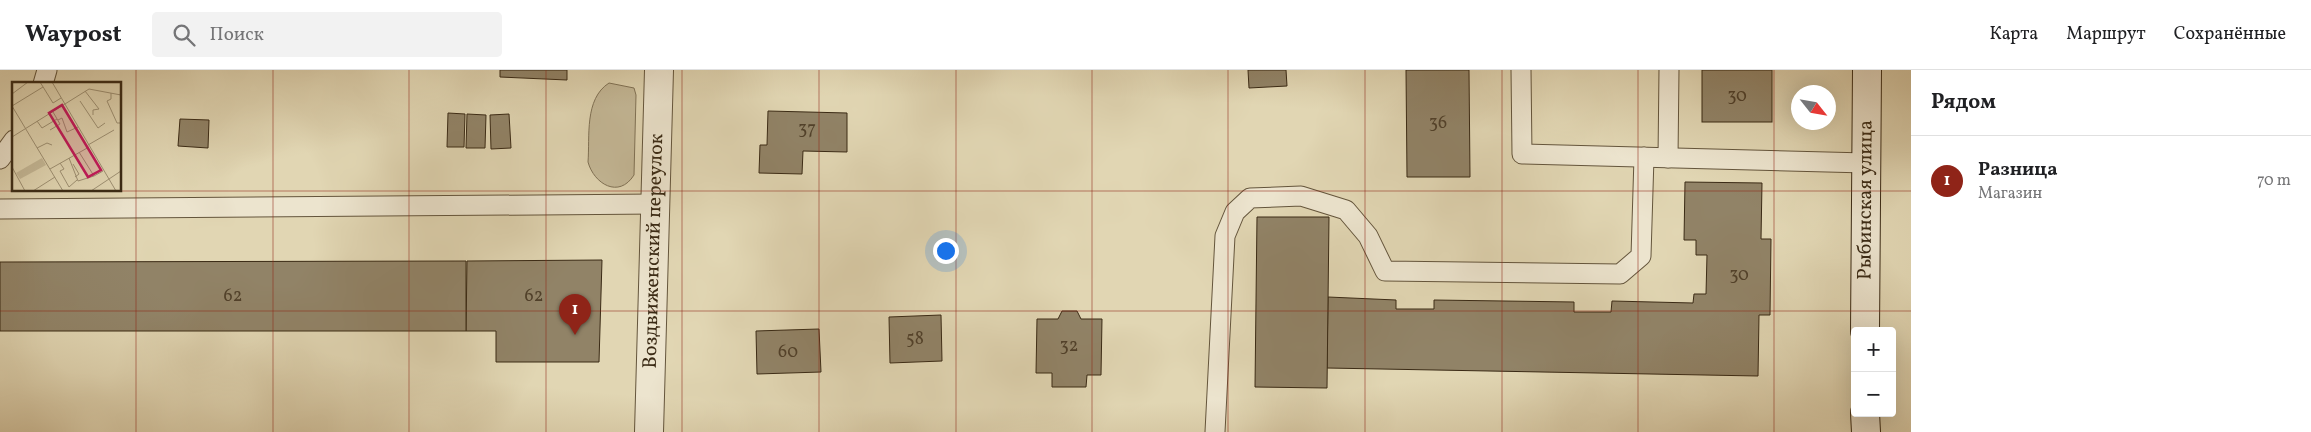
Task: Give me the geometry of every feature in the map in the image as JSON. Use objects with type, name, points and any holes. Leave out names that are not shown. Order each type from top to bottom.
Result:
[{"type":"street","name":"Воздвиженский переулок","points":[[649,432],[659,70]]},
{"type":"street","name":"Рыбинская улица","points":[[1865,327],[1867,70]]},
{"type":"street","points":[[1865,417],[1866,432]]},
{"type":"lane","points":[[1522,70],[1522,154],[1866,164]]},
{"type":"lane","points":[[1668,158],[1669,70]]},
{"type":"lane","points":[[0,159],[12,143]]},
{"type":"lane","points":[[1215,432],[1224,236],[1235,212],[1250,198],[1301,196],[1346,210],[1368,236],[1384,271],[1620,274],[1641,256],[1644,157]]},
{"type":"lane","points":[[0,209],[656,204]]},
{"type":"shaded area","points":[[609,83],[634,88],[636,95],[634,175],[628,182],[614,187],[601,182],[591,170],[588,162],[592,108],[601,90]]},
{"type":"building","points":[[500,70],[567,70],[567,80],[500,77]]},
{"type":"building","points":[[1248,70],[1286,70],[1287,86],[1249,88]]},
{"type":"building","points":[[1406,70],[1469,70],[1470,177],[1407,177]]},
{"type":"building","points":[[1702,70],[1772,70],[1772,122],[1702,122]]},
{"type":"building","points":[[768,111],[847,113],[847,152],[803,151],[802,174],[759,173],[760,145],[767,145]]},
{"type":"building","points":[[448,113],[465,114],[464,147],[447,147]]},
{"type":"building","points":[[467,114],[486,115],[485,148],[466,148]]},
{"type":"building","points":[[509,114],[511,148],[491,149],[490,115]]},
{"type":"building","points":[[180,119],[209,120],[208,148],[178,146]]},
{"type":"building","points":[[1685,182],[1762,183],[1761,239],[1771,239],[1770,315],[1759,315],[1758,376],[1327,368],[1328,297],[1396,300],[1396,309],[1434,309],[1434,300],[1574,302],[1574,312],[1611,312],[1612,301],[1693,303],[1694,294],[1706,294],[1707,255],[1696,255],[1696,240],[1684,240]]},
{"type":"building","points":[[1257,217],[1329,217],[1327,388],[1255,387]]},
{"type":"building","points":[[602,260],[599,362],[496,362],[496,331],[466,331],[467,261]]},
{"type":"building","points":[[466,261],[466,331],[0,331],[0,262]]},
{"type":"building","points":[[1062,311],[1077,311],[1081,319],[1102,319],[1101,375],[1087,375],[1086,387],[1052,387],[1052,373],[1036,373],[1037,319],[1058,319]]},
{"type":"building","points":[[941,315],[942,361],[890,363],[889,317]]},
{"type":"building","points":[[819,329],[821,372],[757,374],[756,331]]},
{"type":"place","name":"Разница","points":[[575,335]]}]
